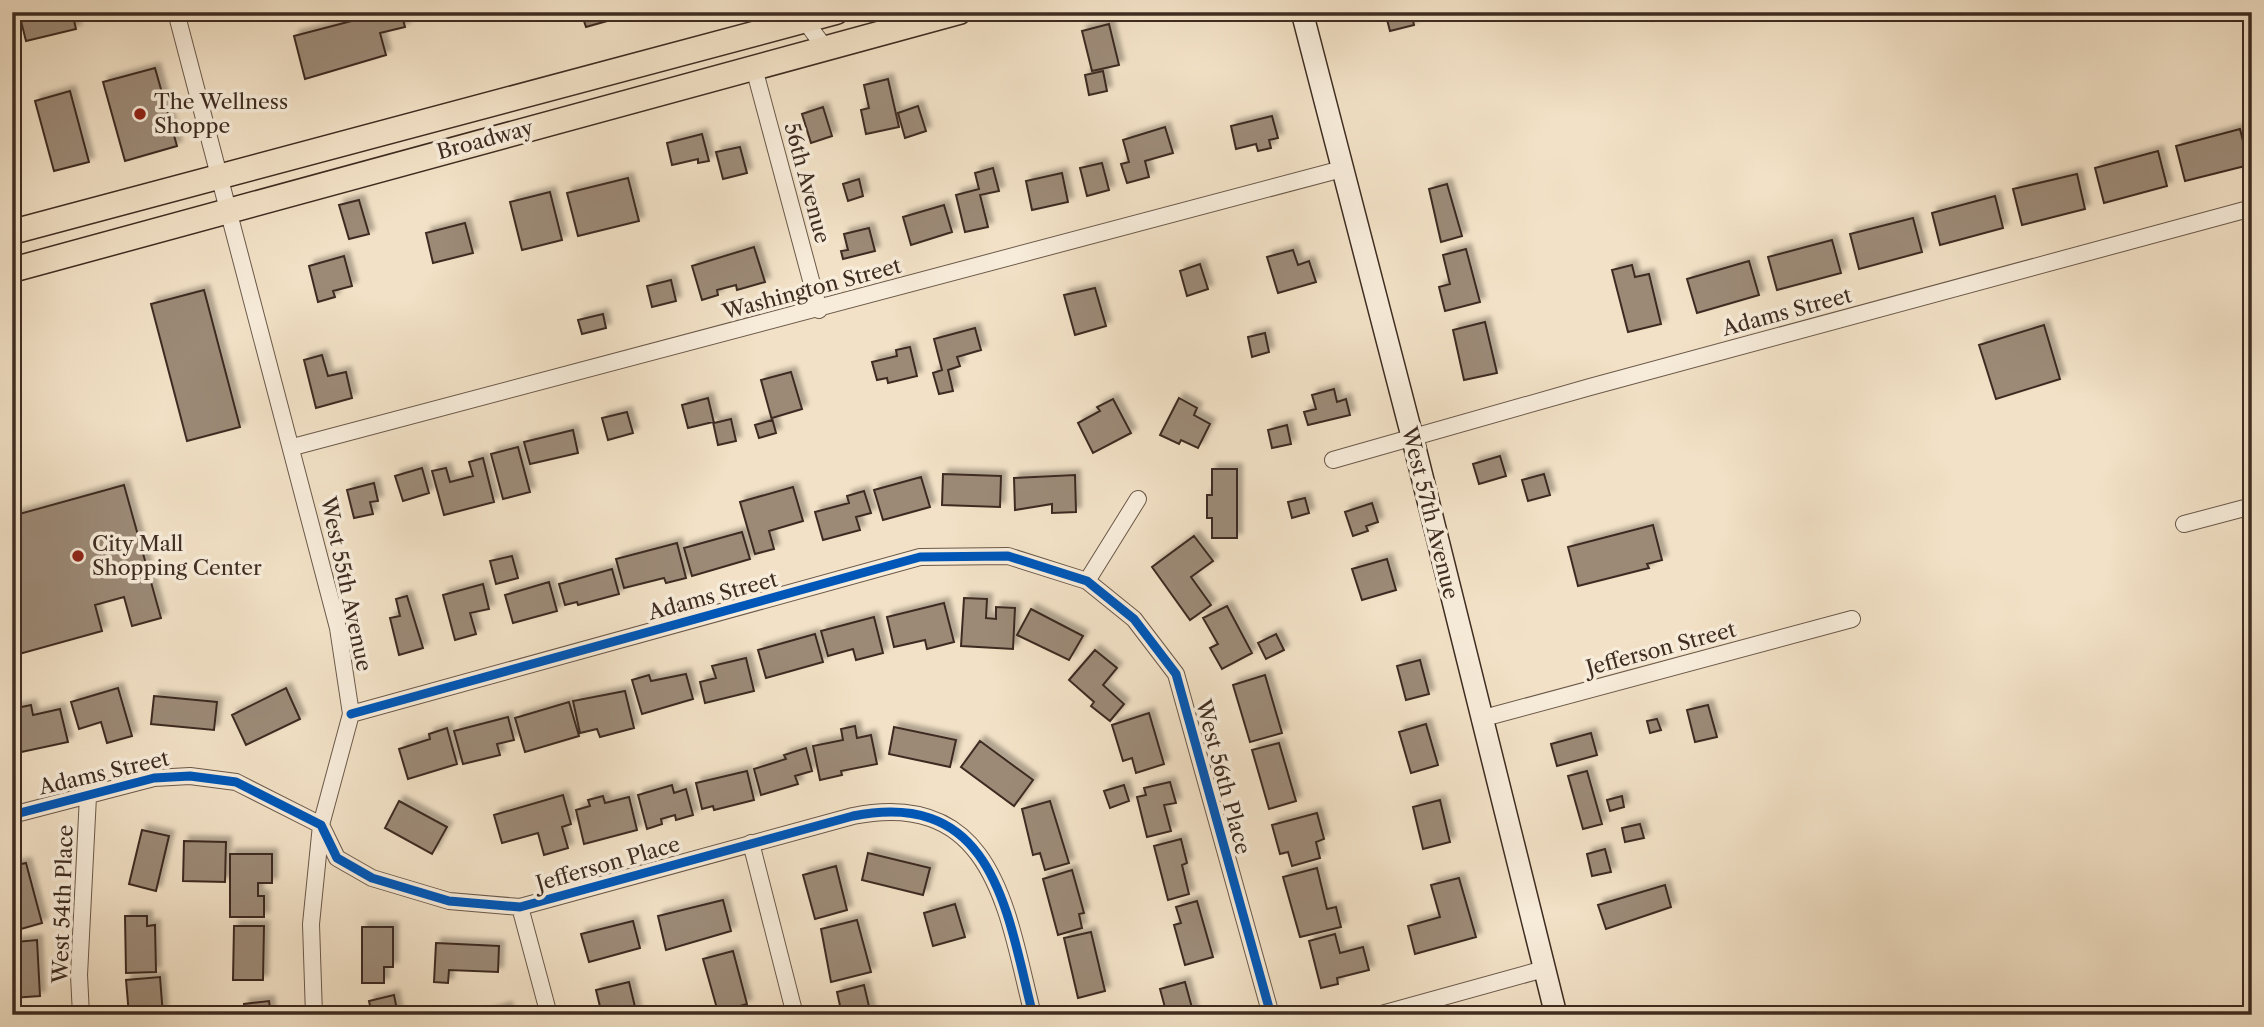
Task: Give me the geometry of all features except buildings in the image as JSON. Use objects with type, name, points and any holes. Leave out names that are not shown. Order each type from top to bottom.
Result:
[{"type":"main road","name":"Broadway","points":[[12,232],[802,17],[836,12]]},
{"type":"main road","name":"Broadway","points":[[12,270],[959,12]]},
{"type":"street","name":"West 55th Avenue","points":[[176,12],[293,447],[338,628],[351,714],[321,825],[311,924],[314,1015]]},
{"type":"street","name":"West 57th Avenue","points":[[1302,12],[1412,436],[1480,719],[1556,1015]]},
{"type":"street","points":[[802,17],[825,48]]},
{"type":"street","name":"56th Avenue","points":[[754,68],[819,310]]},
{"type":"street","name":"Washington Street","points":[[293,447],[819,310],[1342,169]]},
{"type":"street","name":"Adams Street","points":[[1334,460],[1412,436],[2252,208]]},
{"type":"street","points":[[1087,581],[1138,499]]},
{"type":"street","points":[[2185,524],[2252,506]]},
{"type":"street","name":"Adams Street","points":[[351,714],[920,557],[1008,556],[1087,581]]},
{"type":"street","name":"West 56th Place","points":[[1087,581],[1134,619],[1176,674],[1271,1015]]},
{"type":"street","name":"Jefferson Street","points":[[1480,719],[1852,619]]},
{"type":"street","name":"Adams Street","points":[[12,815],[154,778],[190,776],[236,782],[321,825]]},
{"type":"street","name":"West 54th Place","points":[[81,1015],[79,975],[88,796]]},
{"type":"street","name":"Jefferson Place","points":[[321,825],[337,859],[372,878],[449,901],[520,907],[874,812],[910,813],[963,837],[981,855],[1004,898],[1033,1015]]},
{"type":"street","points":[[751,843],[795,1015]]},
{"type":"street","points":[[520,907],[549,1015]]},
{"type":"street","points":[[1378,1015],[1544,969]]},
{"type":"cycle path","points":[[351,714],[920,557],[1008,556],[1087,581],[1134,619],[1176,674],[1271,1015]]},
{"type":"cycle path","points":[[12,815],[154,778],[190,776],[236,782],[321,825],[337,858],[372,878],[449,901],[520,907],[853,816],[900,812],[937,821],[965,840],[987,867],[1002,900],[1014,937],[1033,1015]]},
{"type":"place","name":"The Wellness Shoppe","points":[[140,114]]},
{"type":"place","name":"City Mall Shopping Center","points":[[78,556]]}]
